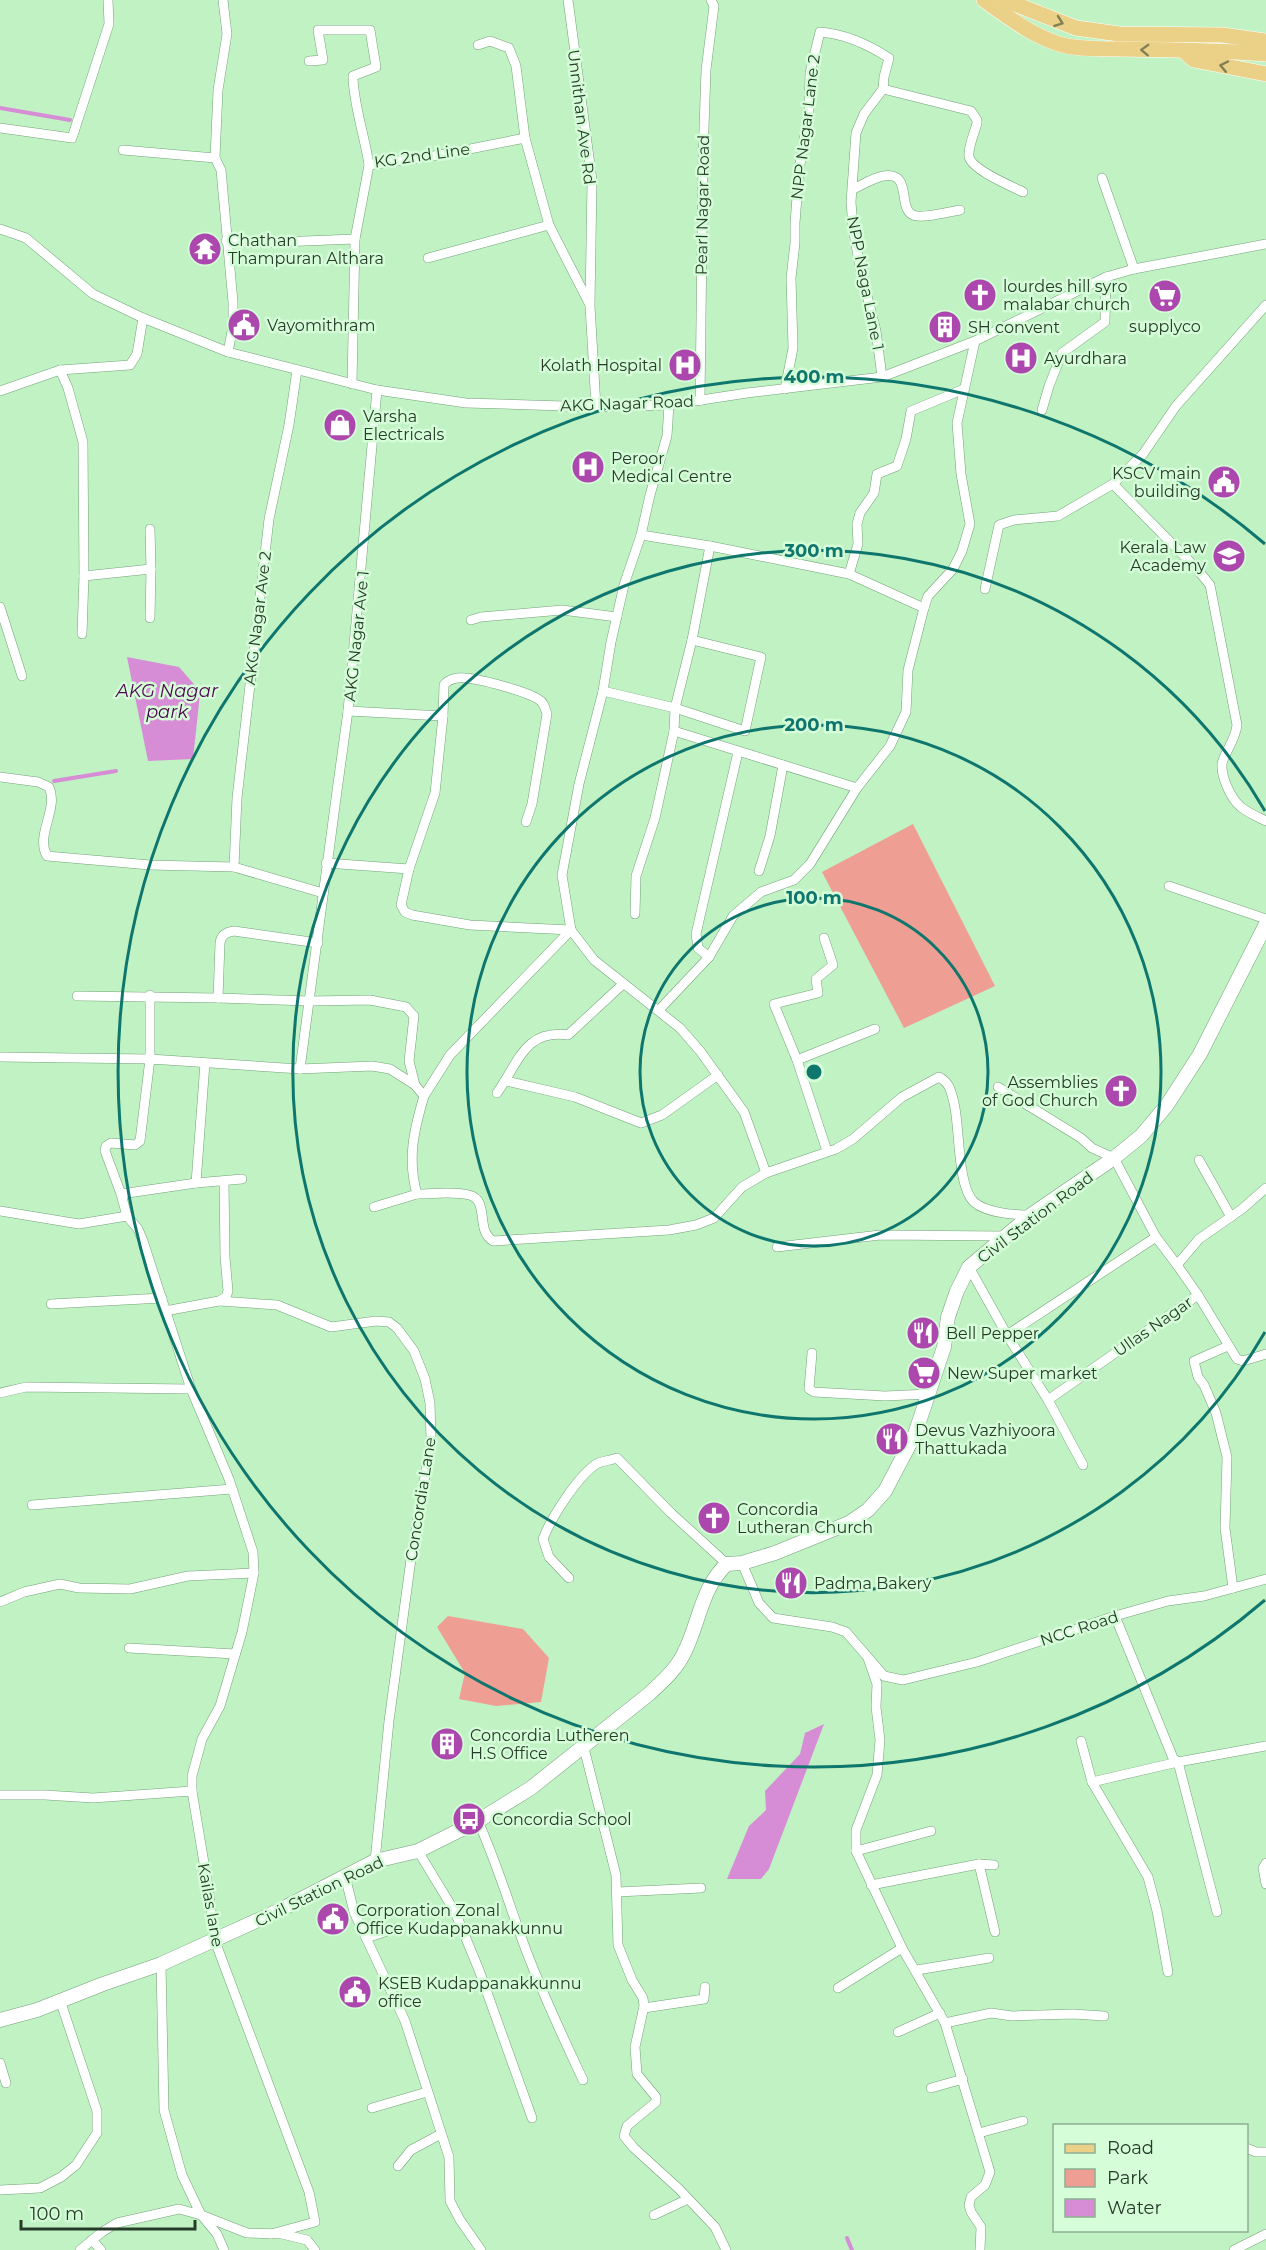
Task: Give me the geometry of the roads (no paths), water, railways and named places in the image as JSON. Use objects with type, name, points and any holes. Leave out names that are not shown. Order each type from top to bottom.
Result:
[{"type":"main road","points":[[984,0],[1076,28],[1119,34],[1221,35],[1266,41]]},
{"type":"main road","points":[[1005,0],[1017,9],[1034,34],[1061,45],[1084,48],[1214,50],[1266,54]]},
{"type":"main road","points":[[1184,51],[1187,34]]},
{"type":"main road","points":[[1184,51],[1194,60],[1266,74]]},
{"type":"main road","name":"Civil Station Road","points":[[0,2020],[36,2010],[162,1964],[215,1941],[375,1861],[418,1851],[478,1821],[531,1788],[649,1695],[678,1664],[686,1650],[693,1626],[715,1577],[727,1564],[742,1563],[817,1536],[849,1523],[868,1510],[885,1491],[910,1444],[944,1347],[948,1317],[957,1291],[969,1268],[1031,1215],[1114,1158],[1141,1136],[1167,1105],[1200,1054],[1266,921]]},
{"type":"street","points":[[0,128],[72,138],[109,24],[108,0]]},
{"type":"street","points":[[223,0],[227,34],[218,90],[215,158],[221,170],[233,302],[233,326],[228,352]]},
{"type":"street","name":"Unnithan Ave Rd","points":[[568,0],[592,180],[590,306],[596,407]]},
{"type":"street","name":"Pearl Nagar Road","points":[[700,401],[703,157],[706,70],[712,5]]},
{"type":"street","name":"KG 2nd Line","points":[[309,61],[324,60],[318,30],[370,30],[376,68],[353,76],[353,87],[365,136],[369,165],[440,155],[525,138]]},
{"type":"street","name":"NPP Nagar Lane 2","points":[[785,389],[793,348],[791,278],[798,179],[809,109],[810,73],[820,32],[834,33],[861,43],[890,58],[884,77],[884,89]]},
{"type":"street","points":[[478,45],[490,41],[509,48],[516,66],[525,138],[549,225],[590,306]]},
{"type":"street","points":[[884,89],[970,111],[977,120],[969,152],[970,159],[974,165],[994,178],[1023,192]]},
{"type":"street","name":"NPP Naga Lane 1","points":[[882,377],[876,331],[860,268],[853,227],[853,189],[856,133],[864,114],[884,89]]},
{"type":"street","points":[[123,150],[215,158]]},
{"type":"street","points":[[352,384],[355,239],[369,165]]},
{"type":"street","points":[[853,189],[883,176],[895,177],[901,182],[908,211],[912,215],[960,210]]},
{"type":"street","points":[[1102,178],[1134,269]]},
{"type":"street","points":[[428,258],[549,225]]},
{"type":"street","name":"AKG Nagar Road","points":[[0,229],[26,238],[93,294],[143,318],[228,352],[377,390],[466,403],[596,407],[669,405],[882,377],[975,341],[1106,277],[1134,269],[1266,244]]},
{"type":"street","points":[[226,241],[254,243],[355,239]]},
{"type":"street","points":[[1042,410],[1062,353],[1105,322],[1106,277]]},
{"type":"street","points":[[985,589],[999,525],[1014,520],[1058,516],[1113,484],[1143,454],[1176,405],[1266,305]]},
{"type":"street","points":[[0,392],[60,370],[130,365],[137,354],[143,318]]},
{"type":"street","points":[[659,1010],[709,957],[733,916],[761,892],[794,880],[810,864],[857,788],[890,747],[906,712],[908,670],[928,596],[953,569],[962,551],[970,524],[961,474],[957,423],[975,341]]},
{"type":"street","points":[[60,370],[68,388],[83,442],[82,634]]},
{"type":"street","name":"AKG Nagar Ave 2","points":[[234,867],[237,798],[268,519],[289,425],[297,370]]},
{"type":"street","points":[[849,574],[858,544],[857,524],[860,513],[874,493],[877,474],[897,466],[906,439],[911,411],[964,389]]},
{"type":"street","name":"AKG Nagar Ave 1","points":[[377,390],[348,711],[443,716]]},
{"type":"street","points":[[669,405],[667,436],[641,535],[624,585],[562,875],[571,930],[594,960],[680,1028],[718,1075],[744,1112],[766,1173]]},
{"type":"street","points":[[1113,484],[1210,585],[1237,725],[1236,736],[1222,763],[1223,776],[1241,807],[1266,821]]},
{"type":"street","points":[[150,529],[150,618]]},
{"type":"street","points":[[641,535],[710,546],[849,574],[924,608]]},
{"type":"street","points":[[635,914],[636,876],[655,818],[674,731],[675,708],[692,640],[710,546]]},
{"type":"street","points":[[84,576],[151,569]]},
{"type":"street","points":[[0,607],[22,676]]},
{"type":"street","points":[[471,620],[481,617],[562,610],[617,617]]},
{"type":"street","points":[[603,691],[675,708],[746,731],[762,657],[692,640]]},
{"type":"street","points":[[526,822],[532,804],[547,714],[544,705],[538,699],[524,693],[464,678],[451,680],[444,685],[435,793],[409,869],[401,905],[405,912],[412,915],[470,925],[571,930]]},
{"type":"street","points":[[300,1069],[348,711]]},
{"type":"street","points":[[674,731],[857,788]]},
{"type":"street","points":[[709,957],[698,948],[696,934],[738,752]]},
{"type":"street","points":[[759,871],[770,836],[783,765]]},
{"type":"street","points":[[0,777],[38,782],[49,787],[51,801],[43,845],[47,856],[150,865],[234,867],[323,893]]},
{"type":"street","points":[[326,863],[409,869]]},
{"type":"street","points":[[1169,886],[1266,921]]},
{"type":"street","points":[[417,1194],[412,1173],[412,1140],[424,1096],[450,1055],[571,930]]},
{"type":"street","points":[[219,998],[220,943],[221,938],[228,932],[318,943]]},
{"type":"street","points":[[824,938],[833,965],[816,979],[818,993],[774,1004],[797,1060],[827,1151]]},
{"type":"street","points":[[497,1093],[521,1053],[540,1037],[553,1033],[568,1035],[623,984]]},
{"type":"street","points":[[77,996],[150,995],[310,1001],[370,1000],[406,1007],[414,1016],[409,1061],[416,1085],[424,1096]]},
{"type":"street","points":[[0,1602],[24,1592],[60,1584],[79,1588],[130,1589],[188,1576],[254,1573],[253,1552],[232,1489],[191,1389],[143,1241],[138,1229],[127,1216],[122,1194],[105,1151],[106,1146],[111,1143],[135,1145],[140,1141],[150,1059],[150,995]]},
{"type":"street","points":[[797,1060],[875,1029]]},
{"type":"street","points":[[0,1057],[150,1059],[300,1069],[372,1066],[390,1069],[416,1085]]},
{"type":"street","points":[[196,1183],[205,1063]]},
{"type":"street","points":[[506,1081],[575,1097],[641,1123],[662,1115],[718,1075]]},
{"type":"street","points":[[374,1207],[417,1194],[467,1194],[477,1199],[484,1232],[493,1241],[549,1239],[573,1234],[669,1230],[696,1225],[714,1218],[742,1187],[766,1173],[853,1139],[902,1097],[939,1077],[948,1082],[951,1089],[957,1115],[961,1172],[972,1201],[982,1207],[1011,1215],[1031,1215]]},
{"type":"street","points":[[998,1087],[1081,1137],[1092,1148],[1114,1158]]},
{"type":"street","name":"Ullas Nagar","points":[[1048,1400],[1198,1295],[1156,1236],[1114,1158]]},
{"type":"street","points":[[1199,1160],[1231,1217]]},
{"type":"street","points":[[122,1194],[242,1179]]},
{"type":"street","points":[[165,1311],[219,1301],[226,1297],[228,1291],[224,1181]]},
{"type":"street","points":[[1177,1265],[1199,1239],[1231,1217],[1266,1188]]},
{"type":"street","points":[[0,1211],[79,1224],[127,1216]]},
{"type":"street","points":[[777,1247],[880,1235],[1005,1236]]},
{"type":"street","points":[[1007,1335],[1156,1236]]},
{"type":"street","points":[[969,1268],[1007,1335],[1048,1400],[1083,1465]]},
{"type":"street","points":[[1198,1295],[1235,1357],[1240,1361],[1266,1353]]},
{"type":"street","points":[[51,1304],[162,1298]]},
{"type":"street","name":"Concordia Lane","points":[[219,1301],[277,1305],[331,1327],[376,1321],[389,1322],[397,1328],[414,1352],[425,1379],[430,1403],[431,1440],[411,1559],[389,1720],[375,1861]]},
{"type":"street","points":[[1228,1346],[1194,1361],[1198,1377],[1216,1413],[1227,1457],[1225,1528],[1233,1588]]},
{"type":"street","points":[[812,1353],[809,1389],[814,1392],[885,1396],[929,1394]]},
{"type":"street","points":[[0,1393],[26,1387],[191,1389]]},
{"type":"street","points":[[569,1578],[549,1557],[543,1539],[564,1501],[580,1481],[597,1464],[617,1458],[671,1513],[727,1564]]},
{"type":"street","points":[[32,1505],[232,1489]]},
{"type":"street","points":[[742,1563],[759,1603],[772,1618],[832,1627],[846,1632],[868,1658],[877,1684],[876,1707],[880,1740],[877,1775],[856,1830],[856,1851],[902,1948],[945,2022],[963,2079],[990,2172],[985,2185],[971,2197],[969,2205],[981,2227],[980,2250]]},
{"type":"street","name":"Kailas lane","points":[[254,1573],[220,1706],[202,1739],[192,1776],[192,1791],[215,1941],[309,2192],[315,2222],[271,2234]]},
{"type":"street","name":"NCC Road","points":[[868,1658],[884,1676],[903,1680],[959,1668],[1115,1616],[1168,1601],[1204,1596],[1266,1579]]},
{"type":"street","points":[[1115,1616],[1155,1718],[1173,1758],[1178,1762],[1217,1912]]},
{"type":"street","points":[[129,1647],[235,1654]]},
{"type":"street","points":[[1081,1741],[1092,1782],[1148,1877],[1157,1911],[1168,1972]]},
{"type":"street","points":[[1092,1782],[1178,1762],[1266,1746]]},
{"type":"street","points":[[584,1748],[614,1864],[617,1938],[632,1980],[643,1998],[644,2008],[636,2047],[637,2074],[653,2091],[656,2102],[627,2126],[624,2136],[715,2227],[726,2250]]},
{"type":"street","points":[[0,1796],[45,1795],[93,1798],[192,1791]]},
{"type":"street","points":[[478,1821],[496,1860],[522,1941],[541,1988],[583,2080]]},
{"type":"street","points":[[856,1851],[931,1831]]},
{"type":"street","points":[[418,1851],[455,1912],[479,1970],[532,2118]]},
{"type":"street","points":[[1266,1863],[1263,1868],[1266,1884]]},
{"type":"street","points":[[871,1885],[979,1864],[994,1865]]},
{"type":"street","points":[[979,1864],[995,1932]]},
{"type":"street","points":[[345,1876],[354,1912],[405,2021],[449,2157],[450,2201],[481,2250]]},
{"type":"street","points":[[616,1892],[701,1888]]},
{"type":"street","points":[[366,1938],[397,1928]]},
{"type":"street","points":[[838,1988],[902,1948]]},
{"type":"street","points":[[917,1971],[989,1958]]},
{"type":"street","points":[[162,1964],[164,2110],[182,2175],[201,2215],[217,2234],[224,2250]]},
{"type":"street","points":[[644,2008],[704,1999],[705,1987]]},
{"type":"street","points":[[0,2190],[40,2188],[61,2177],[76,2165],[97,2133],[97,2111],[60,2000]]},
{"type":"street","points":[[898,2032],[940,2013]]},
{"type":"street","points":[[945,2022],[991,2013],[1012,2016],[1073,2014],[1104,2016]]},
{"type":"street","points":[[0,2063],[6,2083]]},
{"type":"street","points":[[931,2088],[963,2079]]},
{"type":"street","points":[[372,2108],[427,2092]]},
{"type":"street","points":[[979,2133],[1023,2121]]},
{"type":"street","points":[[398,2166],[411,2150],[441,2134]]},
{"type":"street","points":[[1248,2149],[1266,2152]]},
{"type":"street","points":[[654,2215],[688,2199]]},
{"type":"street","points":[[80,2250],[117,2223],[179,2209],[247,2233],[307,2240],[315,2250]]},
{"type":"street","points":[[1234,2250],[1266,2234]]},
{"type":"street","points":[[92,2240],[101,2250]]},
{"type":"water","name":"AKG Nagar park","points":[[127,657],[179,667],[193,683],[200,694],[193,759],[148,761]]},
{"type":"water","points":[[824,1724],[769,1869],[761,1879],[727,1879],[749,1826],[766,1810],[765,1791],[800,1754],[805,1733]]},
{"type":"waterway","points":[[0,108],[70,120]]},
{"type":"waterway","points":[[54,781],[116,771]]},
{"type":"waterway","points":[[847,2238],[852,2250]]},
{"type":"place","name":"Chathan Thampuran Althara","points":[[205,249]]},
{"type":"place","name":"lourdes hill syro malabar church","points":[[980,295]]},
{"type":"place","name":"supplyco","points":[[1165,296]]},
{"type":"place","name":"Vayomithram","points":[[244,325]]},
{"type":"place","name":"SH convent","points":[[945,327]]},
{"type":"place","name":"Ayurdhara","points":[[1021,358]]},
{"type":"place","name":"Kolath Hospital","points":[[685,365]]},
{"type":"place","name":"Varsha Electricals","points":[[340,425]]},
{"type":"place","name":"Peroor Medical Centre","points":[[588,467]]},
{"type":"place","name":"KSCV main building","points":[[1224,482]]},
{"type":"place","name":"Kerala Law Academy","points":[[1229,556]]},
{"type":"place","name":"Assemblies of God Church","points":[[1121,1091]]},
{"type":"place","name":"Bell Pepper","points":[[923,1333]]},
{"type":"place","name":"New Super market","points":[[924,1373]]},
{"type":"place","name":"Devus Vazhiyoora Thattukada","points":[[892,1439]]},
{"type":"place","name":"Concordia Lutheran Church","points":[[714,1518]]},
{"type":"place","name":"Padma Bakery","points":[[791,1583]]},
{"type":"place","name":"Concordia Lutheren H.S Office","points":[[447,1744]]},
{"type":"place","name":"Concordia School","points":[[469,1819]]},
{"type":"place","name":"Corporation Zonal Office Kudappanakkunnu","points":[[333,1919]]},
{"type":"place","name":"KSEB Kudappanakkunnu office","points":[[355,1992]]}]
